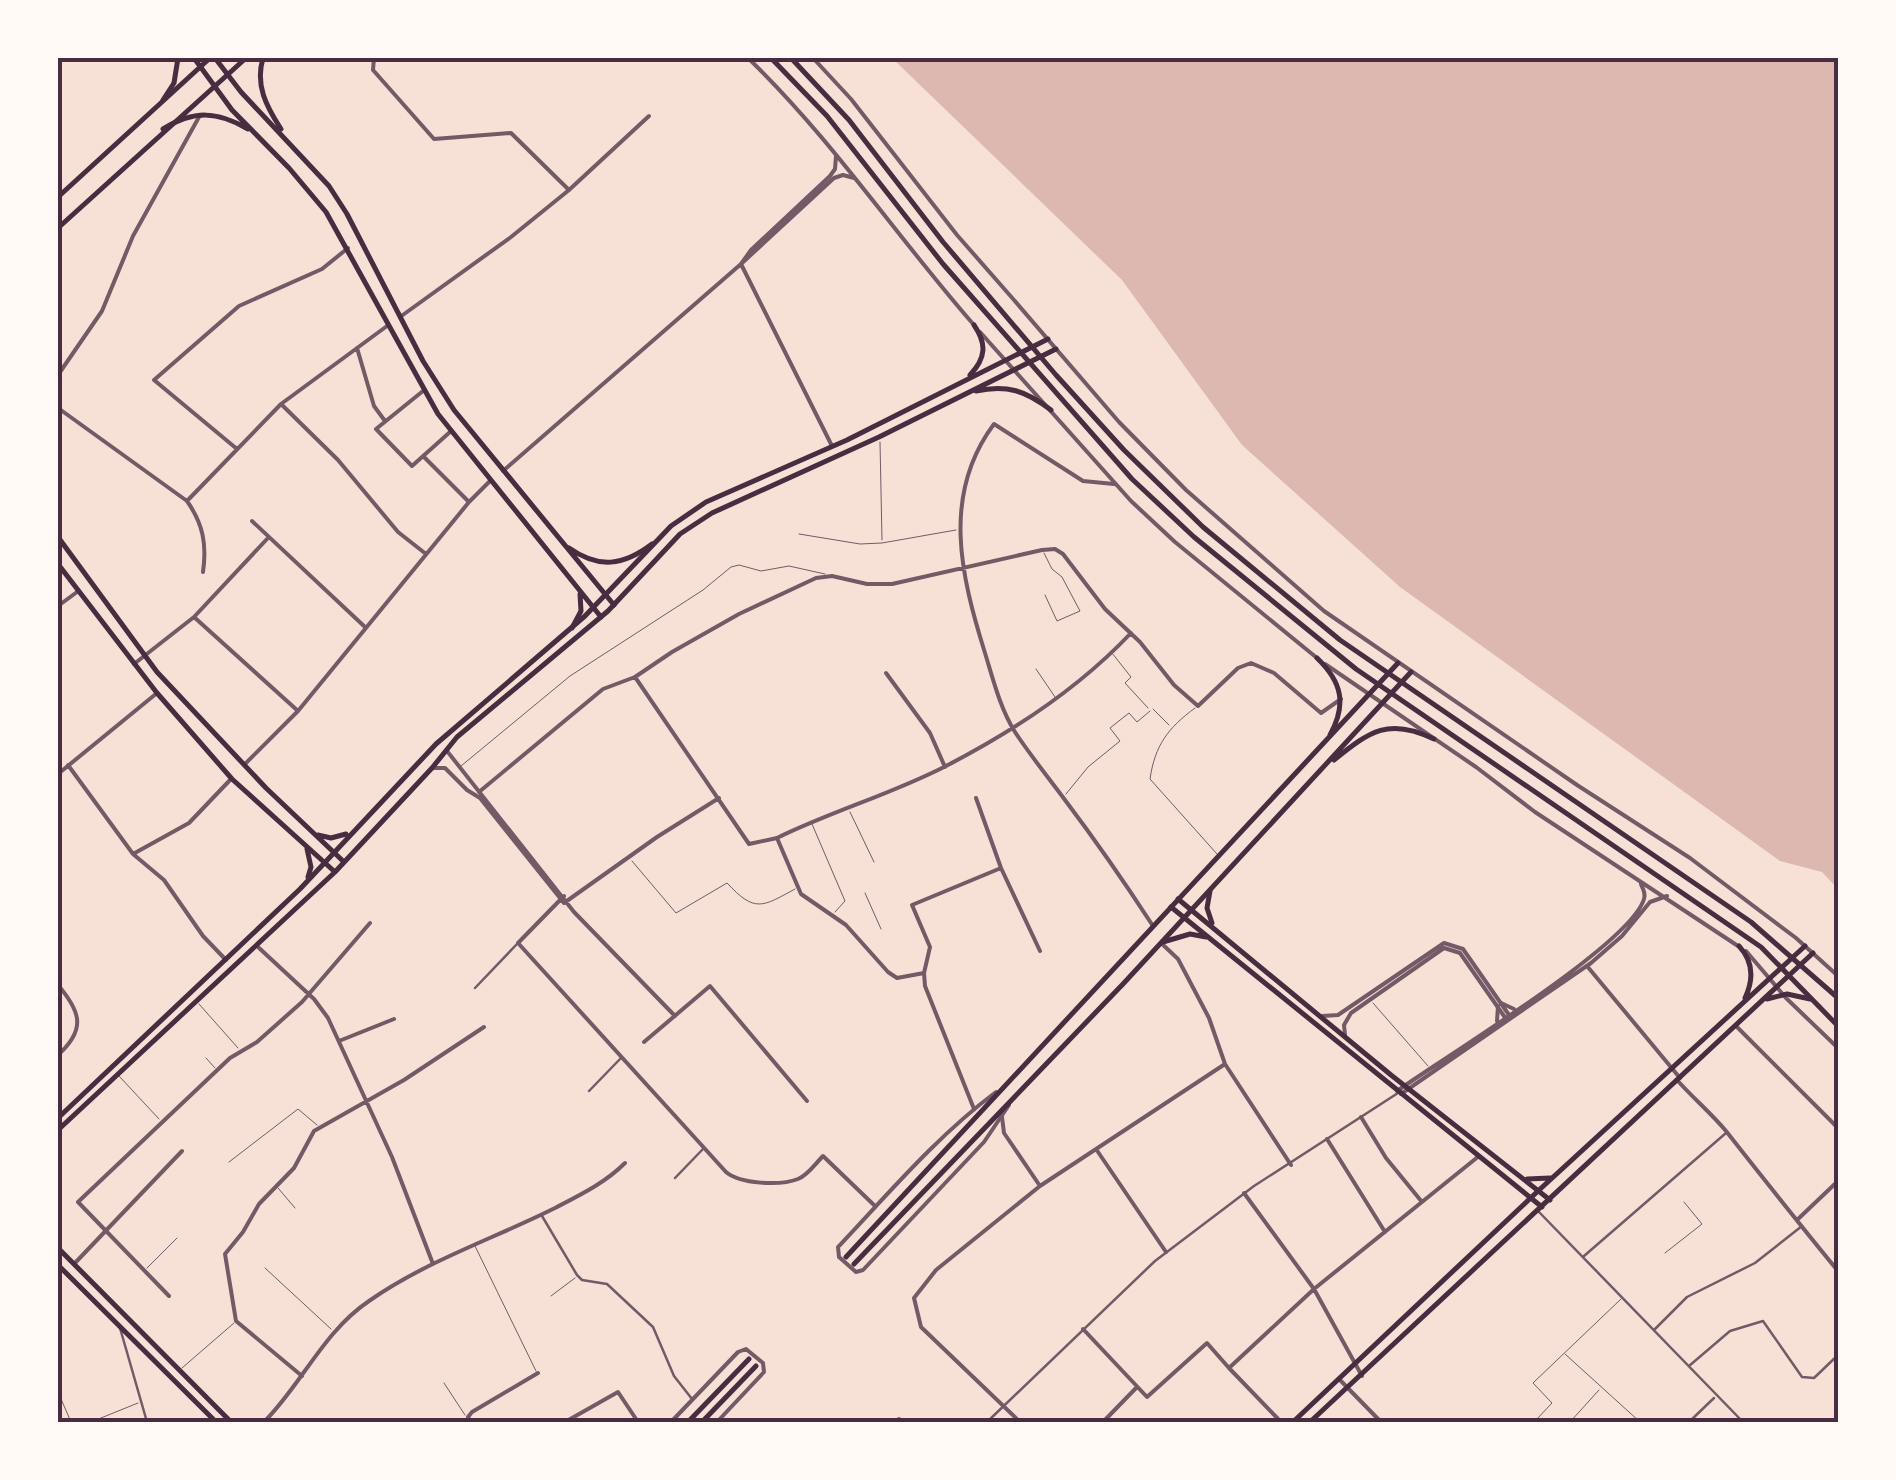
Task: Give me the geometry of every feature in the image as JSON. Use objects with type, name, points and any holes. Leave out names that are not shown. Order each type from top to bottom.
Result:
[{"type":"main road","points":[[162,100],[174,83],[178,58]]},
{"type":"main road","points":[[194,58],[213,85],[317,201],[348,248],[423,390],[450,432],[601,617]]},
{"type":"main road","points":[[58,197],[212,58],[319,172],[348,214],[400,318],[454,410],[614,604]]},
{"type":"main road","points":[[58,228],[163,129],[246,58]]},
{"type":"main road","points":[[263,58],[261,92],[288,140]]},
{"type":"main road","points":[[770,58],[827,116],[943,264],[1100,445],[1175,520],[1304,630],[1378,685],[1761,946],[1838,1026]]},
{"type":"main road","points":[[791,58],[849,120],[943,242],[1032,346],[1176,502],[1314,620],[1401,684],[1680,871],[1794,956],[1838,998]]},
{"type":"main road","points":[[163,129],[200,114],[224,118],[256,134]]},
{"type":"main road","points":[[966,379],[983,356],[984,342],[974,325]]},
{"type":"main road","points":[[561,541],[582,557],[605,564],[627,560],[706,502],[832,446],[1048,339]]},
{"type":"main road","points":[[58,1130],[258,947],[344,862],[462,732],[601,617],[668,545],[712,513],[879,437],[1056,349]]},
{"type":"main road","points":[[964,394],[1006,387],[1028,394],[1051,410]]},
{"type":"main road","points":[[58,538],[144,656],[344,862]]},
{"type":"main road","points":[[58,1118],[300,889],[436,744],[594,608],[652,544]]},
{"type":"main road","points":[[58,564],[157,694],[232,779],[334,872]]},
{"type":"main road","points":[[572,628],[582,606],[576,587]]},
{"type":"main road","points":[[1317,658],[1334,676],[1341,699],[1336,723],[1323,746]]},
{"type":"main road","points":[[846,1257],[1398,663]]},
{"type":"main road","points":[[854,1264],[1161,944],[1412,672]]},
{"type":"main road","points":[[1320,771],[1352,745],[1379,730],[1410,728],[1434,739]]},
{"type":"main road","points":[[314,833],[336,838],[356,826]]},
{"type":"main road","points":[[300,889],[311,867],[310,855],[302,842]]},
{"type":"main road","points":[[1212,888],[1207,908],[1216,930]]},
{"type":"main road","points":[[1178,899],[1346,1039],[1550,1200]]},
{"type":"main road","points":[[1171,907],[1516,1185],[1540,1209]]},
{"type":"main road","points":[[1161,944],[1190,934],[1209,938]]},
{"type":"main road","points":[[1738,946],[1749,960],[1752,979],[1740,1004]]},
{"type":"main road","points":[[1294,1422],[1538,1190],[1805,946]]},
{"type":"main road","points":[[1310,1422],[1814,953]]},
{"type":"main road","points":[[1761,1003],[1782,994],[1812,1000]]},
{"type":"main road","points":[[1522,1178],[1542,1180],[1557,1174]]},
{"type":"main road","points":[[1516,1185],[1522,1198],[1518,1209]]},
{"type":"main road","points":[[58,1248],[230,1422]]},
{"type":"main road","points":[[58,1265],[216,1422]]},
{"type":"main road","points":[[688,1422],[749,1359]]},
{"type":"main road","points":[[702,1422],[756,1366]]},
{"type":"street","points":[[374,58],[373,70],[434,139],[511,133],[570,190]]},
{"type":"street","points":[[748,58],[834,152],[907,248],[974,325],[1115,484],[1176,542],[1317,658],[1535,812],[1738,946],[1838,1048]]},
{"type":"street","points":[[813,58],[852,99],[957,235],[1119,422],[1186,490],[1324,611],[1690,858],[1814,953],[1838,976]]},
{"type":"street","points":[[58,375],[102,310],[133,236],[200,114]]},
{"type":"street","points":[[400,318],[570,190],[649,116]]},
{"type":"street","points":[[741,264],[830,176],[836,165],[834,152]]},
{"type":"street","points":[[503,470],[834,178],[848,175],[856,180]]},
{"type":"street","points":[[237,449],[154,380],[239,306],[322,269],[348,248]]},
{"type":"street","points":[[741,264],[832,446]]},
{"type":"street","points":[[187,501],[281,404],[388,326]]},
{"type":"street","points":[[357,348],[374,406],[385,421]]},
{"type":"street","points":[[423,390],[376,430],[412,466],[450,432]]},
{"type":"street","points":[[281,404],[338,460],[398,532],[426,554]]},
{"type":"street","points":[[58,408],[187,501],[199,519],[206,549],[204,572]]},
{"type":"street","points":[[1115,484],[1083,481],[994,424],[982,440],[970,473],[959,529],[961,570],[997,692],[1013,729],[1153,926]]},
{"type":"street","points":[[422,456],[469,502]]},
{"type":"street","points":[[245,764],[298,711],[469,502],[490,482]]},
{"type":"street","points":[[252,522],[366,628]]},
{"type":"street","points":[[134,664],[194,617],[267,538]]},
{"type":"street","points":[[479,792],[603,688],[635,677],[740,614],[804,583],[832,576],[867,584],[892,584],[1042,550],[1055,549],[1063,554],[1105,608],[1198,706],[1238,668],[1250,663],[1274,673],[1321,713],[1341,699]]},
{"type":"street","points":[[58,606],[77,592]]},
{"type":"street","points":[[194,617],[298,711]]},
{"type":"street","points":[[635,677],[748,844],[777,838],[944,767],[1013,729],[1056,700],[1131,633]]},
{"type":"street","points":[[886,672],[930,733],[944,767]]},
{"type":"street","points":[[58,774],[157,694]]},
{"type":"street","points":[[446,749],[564,900]]},
{"type":"street","points":[[68,765],[133,854],[164,880],[203,936],[226,960]]},
{"type":"street","points":[[432,768],[444,768],[480,798],[574,912],[674,1014]]},
{"type":"street","points":[[133,854],[189,823],[232,779]]},
{"type":"street","points":[[475,988],[564,900],[719,798]]},
{"type":"street","points":[[976,798],[1001,868],[1040,950]]},
{"type":"street","points":[[777,838],[801,894],[833,915],[897,978],[924,972]]},
{"type":"street","points":[[974,1109],[925,986],[930,948],[912,905],[1001,868]]},
{"type":"street","points":[[1423,1098],[1420,1087],[1431,1070],[1586,964],[1618,933],[1642,902],[1643,888],[1636,879]]},
{"type":"street","points":[[1407,1087],[1586,964],[1622,936],[1653,899],[1667,896]]},
{"type":"street","points":[[169,1296],[78,1202],[161,1121],[307,997],[370,923]]},
{"type":"street","points":[[518,943],[726,1172],[745,1182],[797,1179],[822,1156],[876,1207]]},
{"type":"street","points":[[1161,944],[1178,959],[1209,1018],[1225,1064],[1290,1165]]},
{"type":"street","points":[[1322,1016],[1338,1016],[1436,946],[1450,944],[1463,950],[1508,1018]]},
{"type":"street","points":[[258,947],[323,1009],[392,1157],[433,1264]]},
{"type":"street","points":[[1586,964],[1838,1271]]},
{"type":"street","points":[[58,985],[74,1004],[78,1020],[74,1035],[58,1055]]},
{"type":"street","points":[[644,1042],[710,986],[807,1102]]},
{"type":"street","points":[[1346,1039],[1348,1016],[1368,997]]},
{"type":"street","points":[[1499,1005],[1519,1008]]},
{"type":"street","points":[[1495,1024],[1499,1005]]},
{"type":"street","points":[[339,1041],[394,1019]]},
{"type":"street","points":[[1736,1026],[1838,1128]]},
{"type":"street","points":[[302,1376],[236,1321],[225,1254],[258,1204],[294,1168],[319,1127],[404,1080],[484,1027]]},
{"type":"street","points":[[590,1091],[622,1057]]},
{"type":"street","points":[[1020,1422],[922,1327],[914,1298],[936,1270],[1040,1186],[1225,1064]]},
{"type":"street","points":[[1395,1078],[1414,1079]]},
{"type":"street","points":[[987,1422],[1166,1252],[1244,1194],[1423,1079]]},
{"type":"street","points":[[996,1092],[876,1207],[836,1250],[838,1258],[856,1272],[863,1270],[984,1142],[1010,1104]]},
{"type":"street","points":[[1002,1116],[1004,1133],[1040,1186]]},
{"type":"street","points":[[1361,1118],[1386,1158],[1422,1202]]},
{"type":"street","points":[[1582,1258],[1727,1132]]},
{"type":"street","points":[[1327,1139],[1385,1232]]},
{"type":"street","points":[[675,1178],[704,1148]]},
{"type":"street","points":[[1095,1148],[1166,1252]]},
{"type":"street","points":[[74,1264],[182,1151]]},
{"type":"street","points":[[1229,1368],[1314,1289],[1479,1156]]},
{"type":"street","points":[[264,1422],[334,1332],[369,1301],[433,1264],[542,1215],[607,1180],[625,1162]]},
{"type":"street","points":[[1797,1220],[1838,1181]]},
{"type":"street","points":[[1244,1194],[1314,1289],[1362,1376]]},
{"type":"street","points":[[1540,1209],[1621,1299],[1743,1422]]},
{"type":"street","points":[[542,1215],[577,1276],[606,1284],[653,1327],[674,1376],[692,1400]]},
{"type":"street","points":[[1653,1330],[1687,1298],[1755,1263],[1802,1226]]},
{"type":"street","points":[[1688,1367],[1730,1331],[1762,1321],[1800,1376],[1814,1378],[1838,1355]]},
{"type":"street","points":[[119,1326],[147,1422]]},
{"type":"street","points":[[1083,1329],[1147,1398],[1207,1344],[1281,1422]]},
{"type":"street","points":[[671,1422],[742,1349],[750,1351],[765,1367],[761,1376],[717,1422]]},
{"type":"street","points":[[469,1420],[538,1374]]},
{"type":"street","points":[[1340,1380],[1381,1422]]},
{"type":"street","points":[[1103,1422],[1137,1387]]},
{"type":"street","points":[[565,1422],[618,1392],[638,1422]]},
{"type":"street","points":[[1689,1422],[1715,1396]]},
{"type":"lane","points":[[879,437],[882,543]]},
{"type":"lane","points":[[799,534],[860,544],[959,529]]},
{"type":"lane","points":[[1042,550],[1080,610],[1057,621],[1045,595]]},
{"type":"lane","points":[[458,768],[570,676],[703,590],[731,566],[761,571],[779,565],[832,576]]},
{"type":"lane","points":[[1112,653],[1131,677],[1125,684],[1150,710]]},
{"type":"lane","points":[[1036,669],[1056,700]]},
{"type":"lane","points":[[1198,706],[1171,728],[1156,748],[1150,779],[1219,856]]},
{"type":"lane","points":[[1063,797],[1088,767],[1120,742],[1110,728],[1129,713],[1137,722],[1154,708],[1171,728]]},
{"type":"lane","points":[[848,807],[874,862]]},
{"type":"lane","points":[[811,821],[845,900],[833,915]]},
{"type":"lane","points":[[629,858],[676,913],[727,883],[748,904],[759,906],[798,888]]},
{"type":"lane","points":[[864,893],[881,929]]},
{"type":"lane","points":[[1368,997],[1431,1070]]},
{"type":"lane","points":[[197,1002],[241,1051]]},
{"type":"lane","points":[[206,1058],[218,1070]]},
{"type":"lane","points":[[118,1074],[161,1121]]},
{"type":"lane","points":[[229,1162],[298,1109],[319,1127]]},
{"type":"lane","points":[[277,1186],[295,1208]]},
{"type":"lane","points":[[1665,1253],[1702,1224],[1684,1202]]},
{"type":"lane","points":[[144,1271],[177,1238]]},
{"type":"lane","points":[[475,1246],[538,1374]]},
{"type":"lane","points":[[265,1268],[334,1332]]},
{"type":"lane","points":[[551,1296],[577,1276]]},
{"type":"lane","points":[[1536,1420],[1552,1403],[1533,1384],[1621,1299]]},
{"type":"lane","points":[[178,1371],[236,1321]]},
{"type":"lane","points":[[1564,1353],[1640,1422]]},
{"type":"lane","points":[[444,1382],[469,1420]]},
{"type":"lane","points":[[1570,1422],[1601,1388]]},
{"type":"lane","points":[[58,1392],[70,1422]]},
{"type":"lane","points":[[91,1422],[141,1402]]},
{"type":"shaded area","points":[[892,58],[1838,58],[1838,889],[1822,872],[1780,861],[1400,587],[1242,445],[1122,280]]}]
